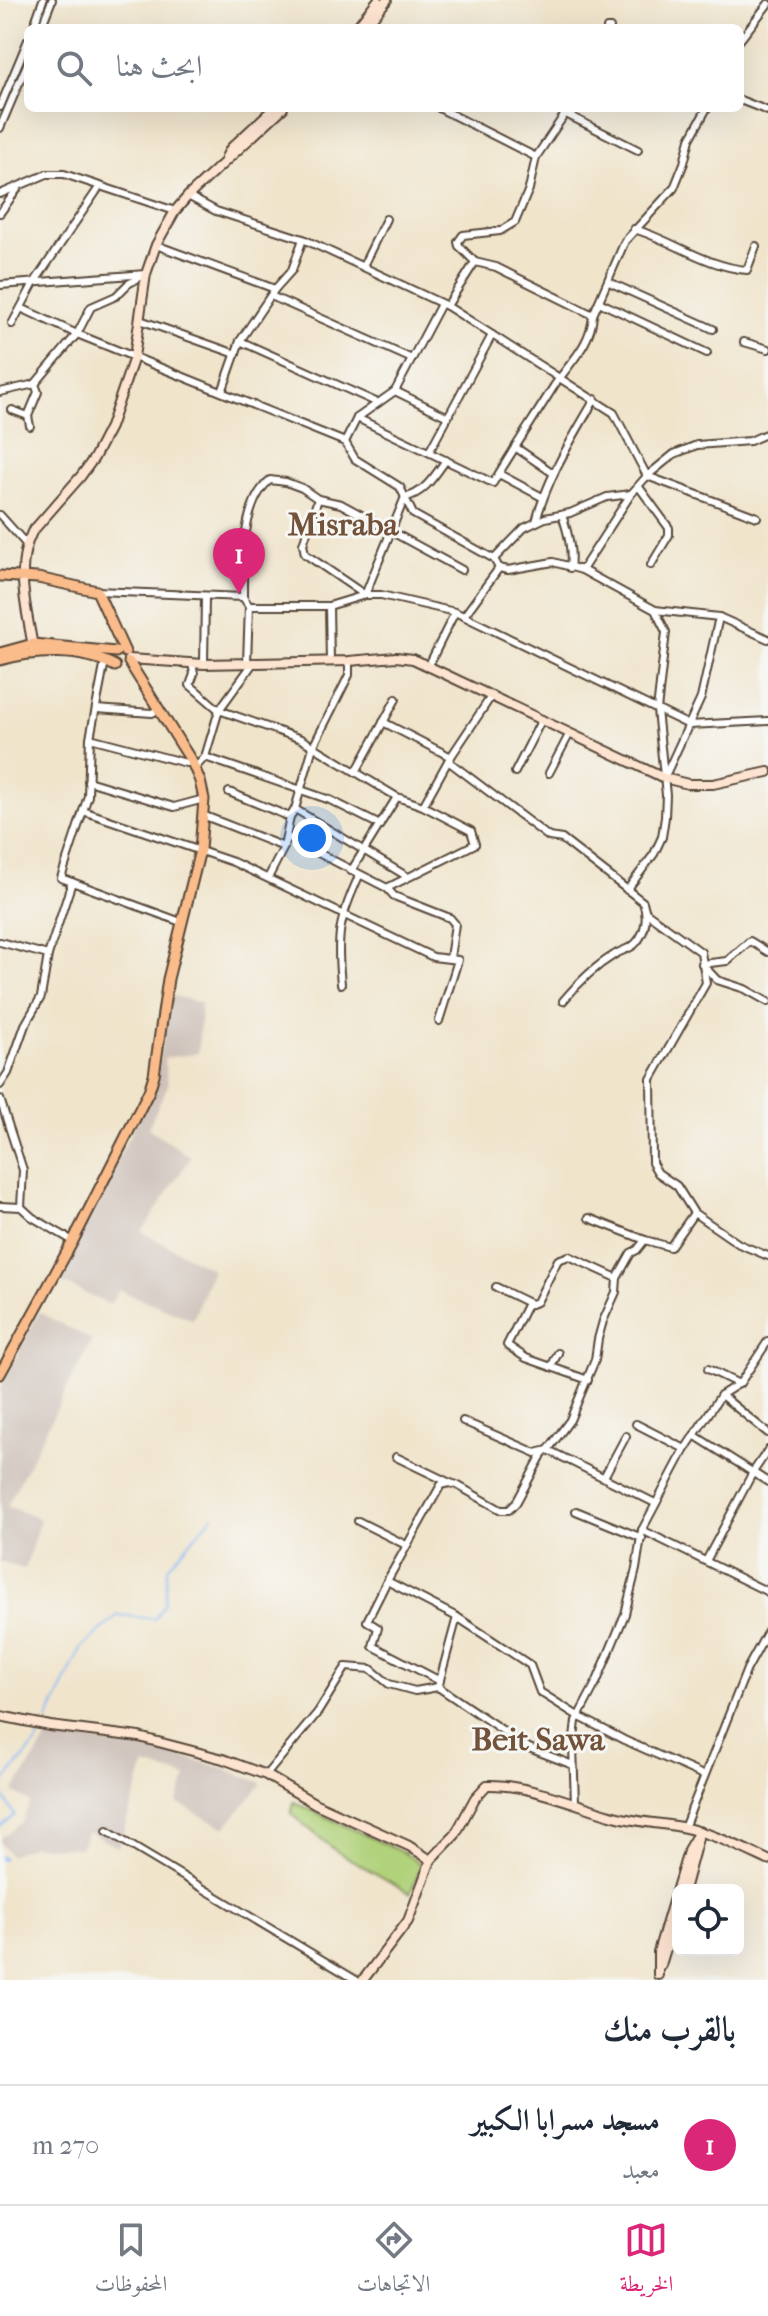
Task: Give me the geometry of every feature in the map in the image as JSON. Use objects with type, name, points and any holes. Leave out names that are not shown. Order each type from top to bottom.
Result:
[{"type":"main road","points":[[0,576],[23,576],[97,591],[125,656],[193,765],[204,799],[205,816],[200,850],[168,979],[149,1091],[73,1241],[0,1374]]},
{"type":"main road","points":[[0,653],[34,648],[125,656]]},
{"type":"main road","points":[[0,660],[34,648],[123,668],[125,656]]},
{"type":"main road","points":[[110,663],[112,658],[125,656]]},
{"type":"street","points":[[37,24],[43,0]]},
{"type":"street","points":[[38,24],[52,0]]},
{"type":"street","points":[[359,24],[378,0]]},
{"type":"street","points":[[367,24],[387,0]]},
{"type":"street","points":[[744,35],[768,4]]},
{"type":"street","points":[[0,107],[24,50]]},
{"type":"street","points":[[0,128],[24,71]]},
{"type":"street","points":[[744,102],[768,111]]},
{"type":"street","points":[[223,161],[231,148],[270,112]]},
{"type":"street","points":[[34,648],[25,607],[23,576],[26,544],[32,532],[94,458],[110,427],[134,357],[146,274],[156,245],[175,211],[188,196],[278,112]]},
{"type":"street","points":[[447,112],[536,157]]},
{"type":"street","points":[[567,112],[536,157],[529,189],[515,222],[500,231],[463,235],[458,242],[475,262],[496,267],[593,315]]},
{"type":"street","points":[[570,112],[638,150]]},
{"type":"street","points":[[357,418],[493,483],[560,377],[580,353],[625,241],[674,188],[690,139],[705,112]]},
{"type":"street","points":[[0,194],[47,174],[64,174],[175,211]]},
{"type":"street","points":[[12,324],[34,283],[100,186]]},
{"type":"street","points":[[0,213],[18,188]]},
{"type":"street","points":[[188,196],[216,211],[303,239],[444,305],[614,413],[647,476],[757,517]]},
{"type":"street","points":[[363,266],[386,219]]},
{"type":"street","points":[[634,229],[656,235],[732,269],[747,270],[756,246]]},
{"type":"street","points":[[222,392],[240,341],[275,289],[292,270],[303,239]]},
{"type":"street","points":[[156,245],[201,259],[275,289]]},
{"type":"street","points":[[345,442],[357,418],[395,391],[444,305],[475,262]]},
{"type":"street","points":[[0,285],[146,274]]},
{"type":"street","points":[[0,392],[35,384],[77,334],[91,307],[116,296],[128,284],[146,274]]},
{"type":"street","points":[[609,282],[713,329]]},
{"type":"street","points":[[271,296],[412,359]]},
{"type":"street","points":[[599,302],[707,353]]},
{"type":"street","points":[[21,308],[77,334],[345,442],[355,459],[400,487],[413,514],[494,559],[499,568],[508,570],[553,562],[582,570],[655,610],[719,617],[768,639]]},
{"type":"street","points":[[140,320],[236,354]]},
{"type":"street","points":[[429,452],[492,335]]},
{"type":"street","points":[[240,341],[378,403]]},
{"type":"street","points":[[744,342],[768,349]]},
{"type":"street","points":[[30,426],[28,416],[38,392],[35,384]]},
{"type":"street","points":[[395,391],[448,417]]},
{"type":"street","points":[[536,522],[542,497],[553,473],[595,399]]},
{"type":"street","points":[[12,410],[28,416]]},
{"type":"street","points":[[582,570],[631,494],[674,454],[697,445],[750,441],[768,433]]},
{"type":"street","points":[[515,447],[553,473]]},
{"type":"street","points":[[405,497],[412,496],[426,485],[446,460]]},
{"type":"street","points":[[499,474],[542,497]]},
{"type":"street","points":[[90,738],[193,765],[205,757],[219,710],[250,662],[249,606],[243,597],[245,540],[260,488],[270,480],[286,482],[318,499],[341,504],[462,570]]},
{"type":"street","points":[[639,487],[669,528],[669,535],[651,565]]},
{"type":"street","points":[[494,559],[524,528],[536,522],[607,497],[631,494]]},
{"type":"street","points":[[365,595],[405,497]]},
{"type":"street","points":[[318,499],[303,544],[305,554],[365,595]]},
{"type":"street","points":[[0,515],[26,544]]},
{"type":"street","points":[[562,515],[569,535],[570,568]]},
{"type":"street","points":[[464,616],[499,568]]},
{"type":"street","points":[[97,591],[243,597]]},
{"type":"street","points":[[249,606],[329,606],[365,595],[381,595],[455,612],[689,725],[768,721]]},
{"type":"street","points":[[204,664],[205,597]]},
{"type":"street","points":[[329,606],[330,661]]},
{"type":"street","points":[[627,890],[654,854],[662,837],[665,817],[657,710],[666,632],[655,610]]},
{"type":"street","points":[[429,665],[455,612]]},
{"type":"street","points":[[664,778],[701,698],[719,617]]},
{"type":"street","points":[[125,656],[204,664],[396,657],[429,665],[664,778],[688,784],[713,784],[768,772]]},
{"type":"street","points":[[268,878],[284,847],[290,817],[313,747],[349,675],[349,661]]},
{"type":"street","points":[[110,663],[90,738],[88,796],[61,878],[181,922]]},
{"type":"street","points":[[192,663],[194,674],[190,685],[219,710],[301,739],[397,797],[423,806],[471,831],[475,844],[387,888]]},
{"type":"street","points":[[423,806],[449,759],[492,695]]},
{"type":"street","points":[[356,772],[396,699]]},
{"type":"street","points":[[96,709],[152,713],[160,709]]},
{"type":"street","points":[[515,772],[542,719]]},
{"type":"street","points":[[383,722],[449,759],[549,837],[562,839],[643,902],[647,913],[643,931],[634,946],[615,954],[583,978],[563,1001]]},
{"type":"street","points":[[549,773],[570,733]]},
{"type":"street","points":[[205,757],[301,789],[380,825]]},
{"type":"street","points":[[88,781],[174,807],[204,799]]},
{"type":"street","points":[[229,792],[290,817]]},
{"type":"street","points":[[351,871],[397,797]]},
{"type":"street","points":[[295,809],[408,877]]},
{"type":"street","points":[[83,811],[200,850],[268,878],[433,957],[458,960],[439,1021]]},
{"type":"street","points":[[205,816],[284,847]]},
{"type":"street","points":[[287,837],[387,888],[394,896],[450,918],[455,924],[450,958]]},
{"type":"street","points":[[341,984],[338,946],[342,914],[359,876]]},
{"type":"street","points":[[0,1085],[8,1073],[25,1025],[41,997],[48,955],[72,882]]},
{"type":"street","points":[[647,913],[701,952],[706,983],[651,1079],[652,1163],[658,1173],[677,1186],[694,1213],[739,1244],[768,1256]]},
{"type":"street","points":[[702,964],[727,961],[750,941],[768,952]]},
{"type":"street","points":[[0,942],[48,955]]},
{"type":"street","points":[[702,964],[717,980],[745,989],[768,1002]]},
{"type":"street","points":[[0,1099],[23,1170],[21,1207]]},
{"type":"street","points":[[0,1206],[21,1207],[73,1241]]},
{"type":"street","points":[[589,1218],[670,1247],[694,1213]]},
{"type":"street","points":[[396,1457],[501,1510],[509,1510],[546,1451],[570,1420],[595,1360],[603,1321],[616,1292],[617,1278],[631,1253],[645,1240]]},
{"type":"street","points":[[588,1380],[526,1358],[507,1345],[527,1305],[537,1302],[558,1260],[569,1256],[617,1278]]},
{"type":"street","points":[[496,1287],[531,1304]]},
{"type":"street","points":[[575,1803],[573,1739],[578,1716],[597,1681],[625,1614],[642,1534],[655,1503],[694,1435],[721,1395],[739,1384],[768,1341]]},
{"type":"street","points":[[551,1367],[558,1353]]},
{"type":"street","points":[[708,1369],[739,1384]]},
{"type":"street","points":[[721,1395],[768,1433]]},
{"type":"street","points":[[463,1421],[536,1453],[546,1451],[655,1503]]},
{"type":"street","points":[[636,1424],[685,1449]]},
{"type":"street","points":[[694,1435],[768,1482]]},
{"type":"street","points":[[604,1477],[626,1436]]},
{"type":"street","points":[[706,1561],[768,1450]]},
{"type":"street","points":[[450,1483],[437,1489],[367,1621],[378,1628],[373,1646],[439,1684],[529,1748],[573,1765]]},
{"type":"street","points":[[576,1511],[706,1561],[768,1592]]},
{"type":"street","points":[[358,1521],[406,1545]]},
{"type":"street","points":[[387,1581],[457,1617],[530,1665],[540,1692],[578,1716],[703,1775]]},
{"type":"street","points":[[439,1684],[457,1617]]},
{"type":"street","points":[[684,1828],[747,1669],[768,1631]]},
{"type":"street","points":[[266,1775],[318,1712],[346,1667],[371,1669],[389,1684],[415,1691],[439,1684]]},
{"type":"street","points":[[0,1716],[50,1726],[139,1737],[223,1759],[266,1775],[316,1804],[409,1846],[431,1860]]},
{"type":"street","points":[[363,1980],[408,1921],[431,1860],[455,1835],[475,1798],[487,1785],[575,1803],[617,1817],[684,1828],[720,1838],[768,1860]]},
{"type":"street","points":[[107,1831],[356,1980]]},
{"type":"street","points":[[685,1884],[698,1833]]},
{"type":"street","points":[[658,1978],[658,1952],[689,1848],[698,1833]]},
{"type":"street","points":[[658,1978],[672,1930]]},
{"type":"shaded area","points":[[170,995],[201,1003],[198,1053],[164,1058],[168,1085],[148,1128],[191,1157],[142,1232],[212,1269],[193,1320],[119,1290],[110,1305],[56,1280],[155,1085]]},
{"type":"shaded area","points":[[39,1312],[92,1340],[7,1506],[40,1519],[25,1569],[0,1562],[0,1389]]},
{"type":"shaded area","points":[[49,1735],[149,1748],[220,1767],[262,1783],[225,1828],[177,1803],[187,1777],[145,1765],[118,1847],[88,1832],[80,1848],[33,1846],[10,1855],[0,1843],[0,1838],[22,1822],[30,1802],[13,1792]]},
{"type":"green space","points":[[294,1802],[404,1853],[422,1865],[410,1893],[336,1851],[291,1814]]},
{"type":"waterway","points":[[40,21],[47,0]]},
{"type":"waterway","points":[[0,117],[24,60]]},
{"type":"waterway","points":[[47,1721],[81,1648],[118,1615],[155,1619],[165,1602],[168,1567],[213,1516]]},
{"type":"waterway","points":[[0,1786],[37,1742],[45,1726]]},
{"type":"waterway","points":[[0,1790],[15,1815],[0,1827]]},
{"type":"waterway","points":[[0,1856],[4,1858],[0,1859]]},
{"type":"place","name":"مسجد مسرابا الكبير","points":[[239,594]]},
{"type":"district","name":"Misraba","points":[[343,524]]},
{"type":"district","name":"Beit Sawa","points":[[538,1739]]}]
